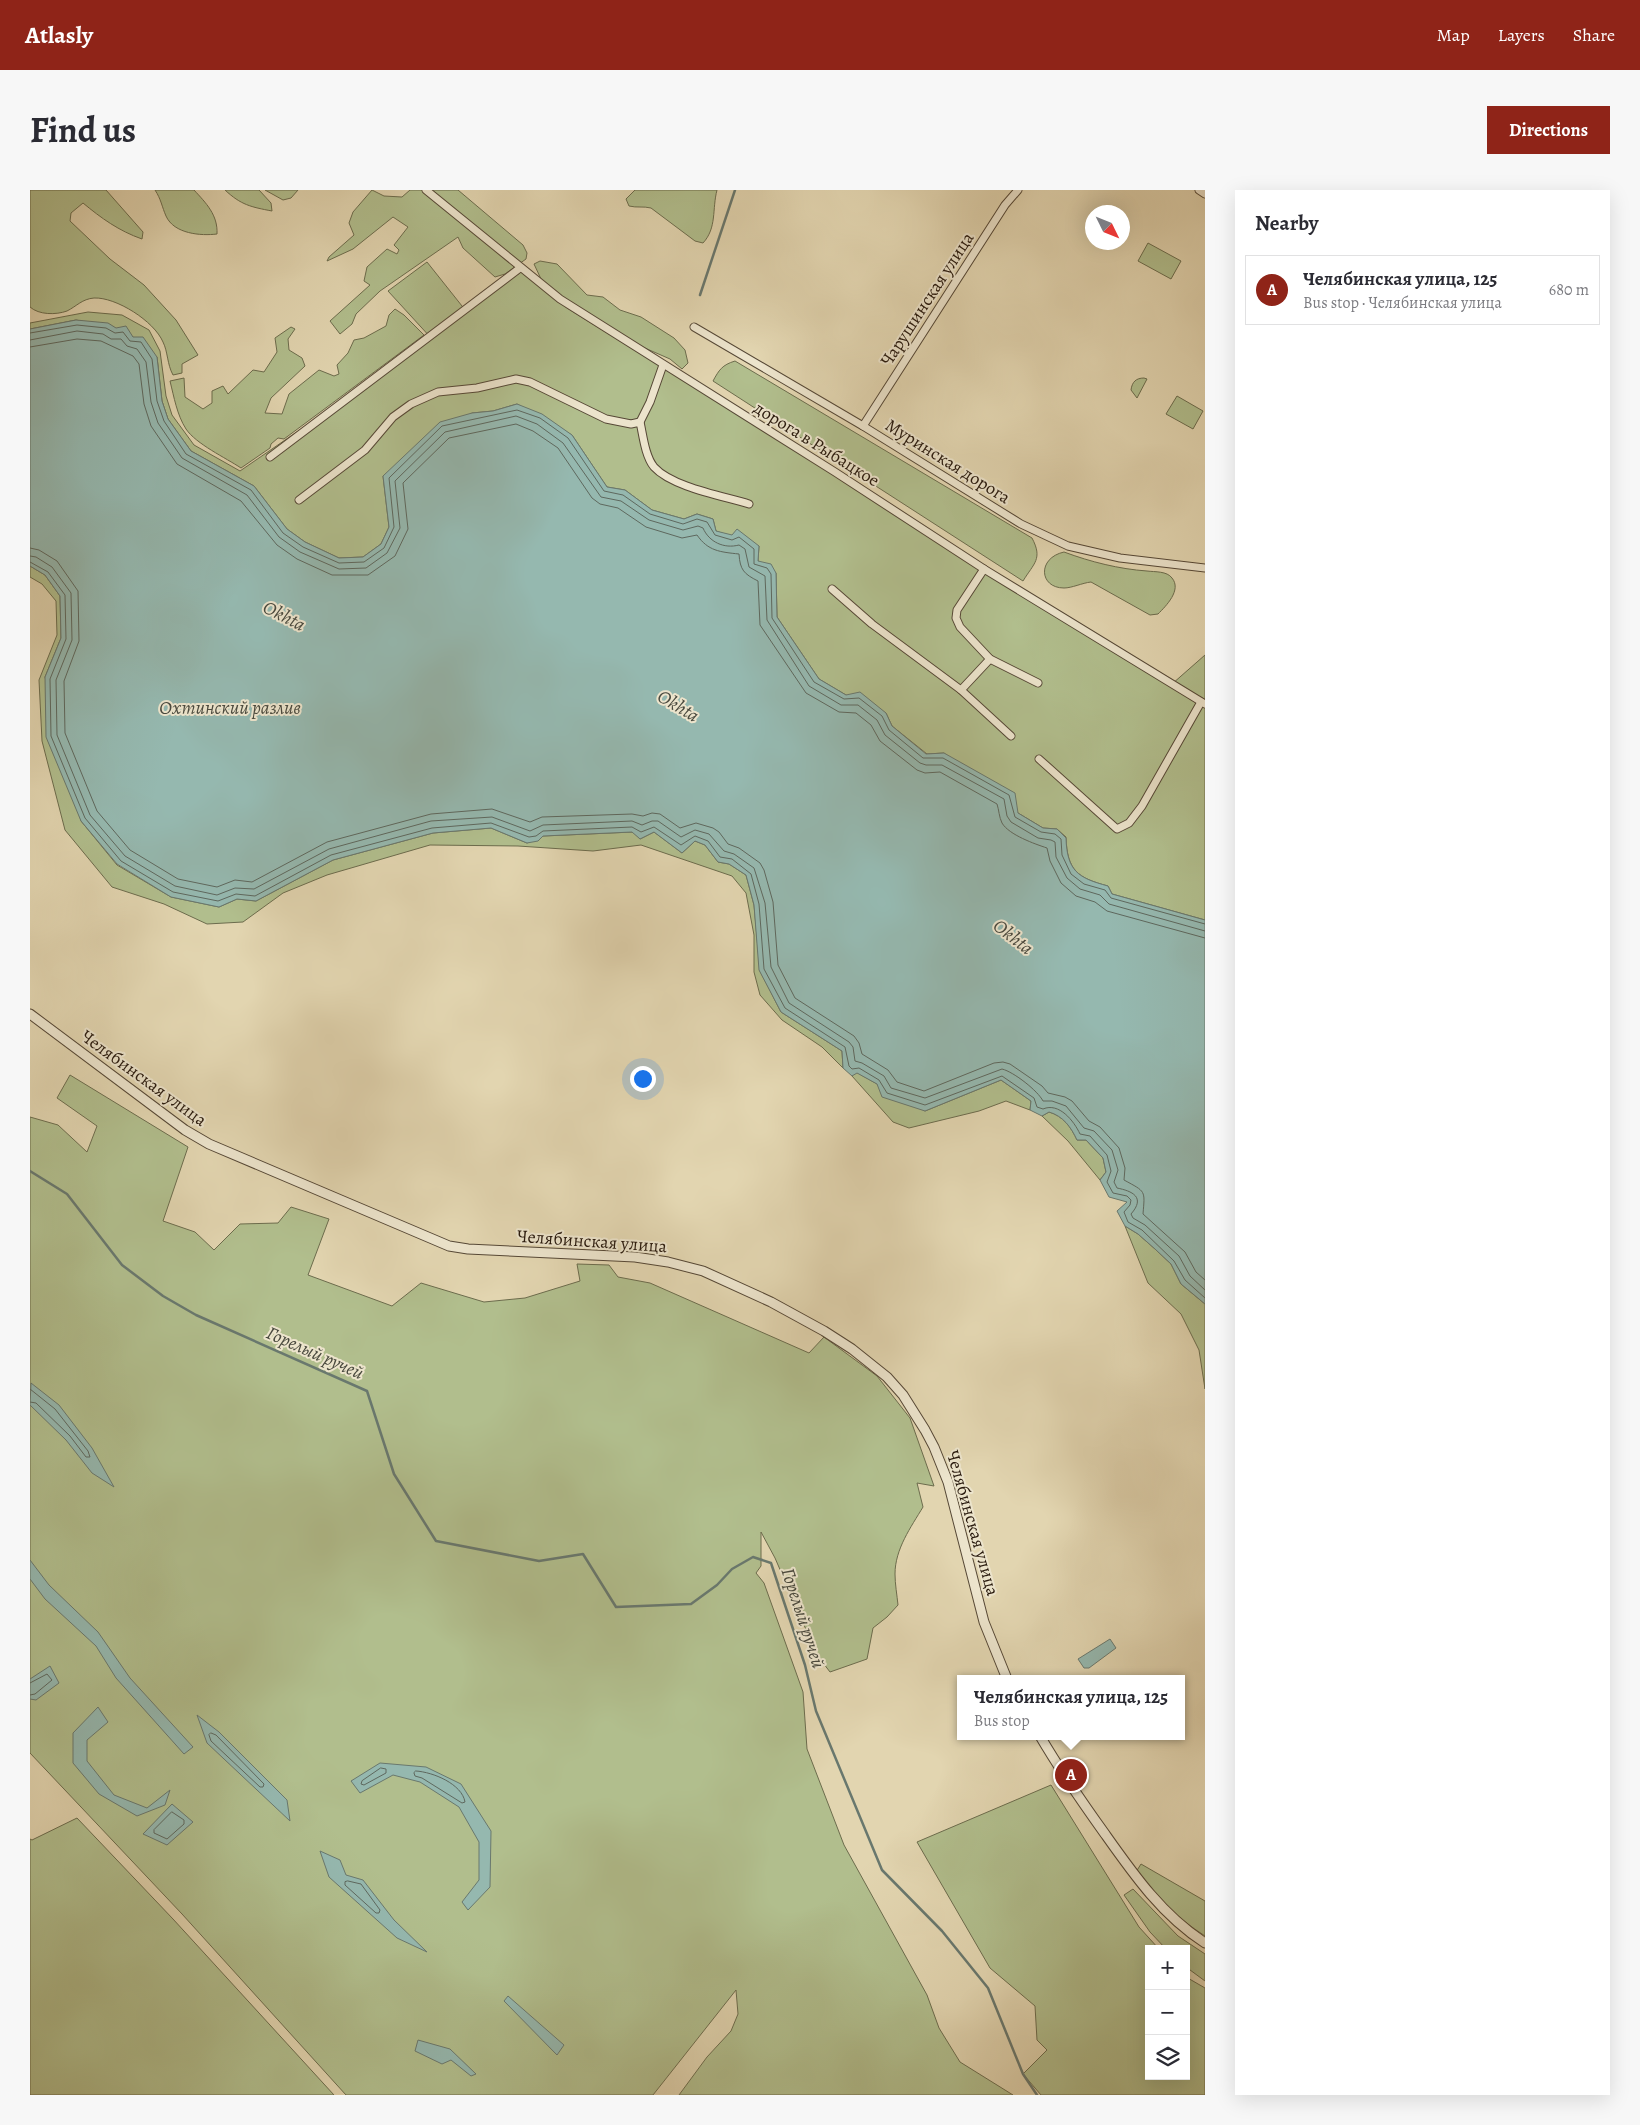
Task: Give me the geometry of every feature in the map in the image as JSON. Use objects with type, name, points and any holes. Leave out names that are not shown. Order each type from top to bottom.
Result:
[{"type":"street","name":"дорога в Рыбацкое","points":[[426,190],[560,299],[836,472],[984,569],[1203,703]]},
{"type":"street","name":"Чарушинская улица","points":[[863,426],[1005,206],[1018,190]]},
{"type":"street","points":[[1199,190],[1205,194]]},
{"type":"street","points":[[270,457],[520,268]]},
{"type":"street","name":"Муринская дорога","points":[[694,327],[863,426],[1021,524],[1068,546],[1120,558],[1205,568]]},
{"type":"street","points":[[663,365],[650,402],[640,422],[650,460],[659,470],[695,489],[749,504]]},
{"type":"street","points":[[299,500],[366,450],[393,417],[411,404],[438,392],[477,388],[516,379],[530,382],[606,419],[631,424],[640,422]]},
{"type":"street","points":[[984,569],[957,610],[956,618],[960,627],[990,659],[1038,683]]},
{"type":"street","points":[[832,589],[872,624],[961,690],[1011,736]]},
{"type":"street","points":[[961,690],[990,659]]},
{"type":"street","points":[[1039,759],[1117,829],[1129,823],[1142,806],[1203,703]]},
{"type":"street","name":"Челябинская улица","points":[[30,1014],[185,1130],[209,1144],[450,1246],[493,1250],[611,1255],[687,1266],[718,1277],[771,1302],[824,1331],[852,1349],[887,1377],[903,1395],[934,1448],[948,1482],[984,1622],[1006,1675]]},
{"type":"street","points":[[1043,1740],[1084,1805],[1147,1891],[1181,1926],[1205,1943]]},
{"type":"green space","points":[[30,190],[106,190],[143,232],[142,239],[126,232],[104,219],[83,203],[71,213],[70,221],[110,259],[144,285],[176,320],[198,355],[182,364],[182,373],[173,375],[165,346],[152,326],[123,306],[94,298],[83,301],[67,311],[58,313],[38,312],[30,307]]},
{"type":"green space","points":[[155,190],[194,190],[213,215],[216,221],[217,234],[196,234],[175,227],[166,216]]},
{"type":"green space","points":[[225,190],[259,190],[271,203],[272,211],[247,205]]},
{"type":"green space","points":[[265,190],[298,190],[291,198],[283,200]]},
{"type":"green space","points":[[372,190],[384,196],[402,197],[410,190],[458,190],[523,245],[527,253],[526,259],[505,274],[495,277],[463,248],[458,237],[380,291],[356,314],[352,324],[340,334],[330,321],[370,285],[364,281],[367,267],[387,249],[397,254],[399,250],[394,245],[408,227],[393,217],[353,249],[327,261],[354,235],[349,223],[353,212]]},
{"type":"green space","points":[[635,190],[717,190],[712,225],[703,243],[695,241],[651,208],[629,206],[626,199]]},
{"type":"green space","points":[[1148,243],[1181,261],[1171,279],[1138,261]]},
{"type":"green space","points":[[540,261],[557,264],[587,295],[603,297],[620,310],[641,317],[674,338],[685,350],[688,363],[682,369],[670,359],[638,345],[561,297],[541,279],[534,264]]},
{"type":"green space","points":[[427,262],[466,311],[521,272],[567,308],[1172,684],[1205,655],[1205,920],[1112,894],[1108,886],[1082,876],[1076,871],[1069,858],[1066,837],[1057,829],[1043,828],[1018,813],[944,753],[927,754],[892,726],[886,713],[846,695],[819,679],[777,617],[776,573],[758,561],[759,546],[716,531],[713,519],[697,514],[684,519],[652,510],[625,490],[607,487],[572,435],[517,404],[493,411],[472,413],[383,476],[389,527],[381,544],[363,557],[339,558],[305,542],[287,529],[254,486],[191,451],[168,419],[162,401],[157,357],[133,337],[115,328],[76,320],[30,329],[30,323],[88,312],[122,315],[149,330],[160,351],[166,396],[172,415],[194,445],[240,471],[432,339],[388,291]]},
{"type":"green space","points":[[395,309],[404,315],[424,335],[284,439],[278,438],[271,444],[270,448],[241,468],[197,440],[183,424],[170,381],[184,378],[185,397],[203,409],[212,403],[212,391],[223,386],[228,394],[253,370],[264,372],[277,352],[275,338],[291,327],[295,329],[288,339],[289,350],[302,358],[305,366],[271,398],[265,413],[282,414],[289,394],[319,370],[334,376],[339,374],[337,365],[348,353],[354,340],[364,338],[386,326],[389,315]]},
{"type":"green space","points":[[735,361],[1032,538],[1037,551],[1036,561],[1023,581],[713,381],[721,368]]},
{"type":"green space","points":[[1147,379],[1137,398],[1131,390],[1132,385],[1135,381]]},
{"type":"green space","points":[[1177,396],[1203,411],[1193,429],[1166,414]]},
{"type":"green space","points":[[1064,552],[1116,567],[1167,574],[1175,583],[1174,593],[1158,614],[1150,615],[1091,582],[1067,588],[1056,587],[1046,578],[1044,572],[1049,560],[1055,555]]},
{"type":"green space","points":[[30,566],[45,575],[60,596],[61,638],[45,677],[81,821],[117,865],[171,897],[219,907],[237,899],[256,901],[333,860],[433,833],[491,828],[527,843],[543,836],[633,832],[640,839],[654,832],[682,853],[695,841],[705,845],[718,862],[729,864],[746,875],[754,905],[760,971],[781,1012],[842,1051],[843,1068],[822,1047],[782,1020],[760,995],[754,972],[754,935],[746,893],[732,876],[641,845],[593,851],[518,846],[430,845],[327,875],[283,893],[243,922],[207,924],[164,904],[112,887],[65,830],[42,741],[39,680],[57,635],[56,601],[42,584],[30,577]]},
{"type":"green space","points":[[856,1072],[925,1111],[1001,1080],[1031,1101],[1030,1110],[1006,1101],[979,1111],[909,1128],[893,1122],[852,1076]]},
{"type":"green space","points":[[70,1075],[188,1147],[163,1221],[195,1232],[214,1250],[240,1224],[278,1223],[291,1207],[329,1219],[308,1275],[392,1306],[421,1283],[484,1302],[525,1298],[580,1281],[577,1264],[609,1265],[618,1277],[650,1283],[809,1353],[824,1337],[877,1376],[910,1418],[934,1486],[917,1483],[923,1507],[904,1539],[898,1556],[895,1574],[898,1605],[873,1628],[867,1659],[830,1672],[817,1655],[775,1558],[761,1532],[761,1566],[756,1573],[764,1583],[803,1692],[807,1749],[844,1845],[927,1995],[939,2028],[960,2062],[1013,2095],[679,2095],[707,2057],[731,2031],[738,2014],[736,1990],[653,2095],[346,2095],[182,1914],[30,1753],[30,1117],[58,1125],[87,1152],[97,1126],[57,1098]]},
{"type":"green space","points":[[1049,1112],[1062,1119],[1069,1126],[1077,1140],[1086,1140],[1103,1158],[1106,1172],[1100,1180],[1068,1141],[1042,1116]]},
{"type":"green space","points":[[1125,1226],[1138,1234],[1171,1264],[1181,1284],[1205,1304],[1205,1389],[1199,1350],[1181,1314],[1148,1283]]},
{"type":"green space","points":[[1051,1785],[1139,1927],[1155,1945],[1145,1945],[1145,2080],[1190,2080],[1190,1979],[1205,1988],[1205,2095],[1041,2095],[1023,2074],[1047,2050],[1037,2040],[1035,2006],[990,1968],[917,1842]]},
{"type":"green space","points":[[77,1818],[173,1919],[334,2095],[30,2095],[30,1839],[32,1840]]},
{"type":"green space","points":[[1141,1864],[1205,1901],[1205,1936],[1176,1915],[1136,1872]]},
{"type":"green space","points":[[1133,1889],[1178,1936],[1205,1954],[1205,1981],[1190,1970],[1190,1945],[1162,1945],[1150,1932],[1124,1895]]},
{"type":"water","name":"Охтинский разлив","points":[[76,320],[108,323],[116,328],[126,326],[133,337],[143,337],[157,357],[162,401],[168,419],[191,451],[254,486],[287,529],[305,542],[339,558],[363,557],[381,544],[389,527],[383,476],[440,422],[517,404],[542,414],[572,435],[607,487],[625,490],[652,510],[684,519],[697,514],[713,519],[716,531],[732,535],[737,529],[759,546],[758,561],[771,564],[776,573],[777,617],[819,679],[846,695],[860,692],[886,713],[892,726],[926,754],[944,753],[1015,793],[1018,813],[1043,828],[1057,829],[1066,838],[1072,866],[1082,876],[1108,886],[1112,894],[1205,920],[1205,1304],[1181,1284],[1171,1264],[1138,1234],[1125,1226],[1117,1211],[1127,1202],[1109,1197],[1100,1180],[1106,1172],[1103,1158],[1086,1140],[1077,1140],[1069,1126],[1058,1116],[1049,1112],[1042,1116],[1030,1110],[1031,1101],[1001,1080],[925,1111],[882,1097],[877,1084],[857,1073],[852,1076],[843,1068],[842,1051],[781,1012],[759,970],[754,905],[746,875],[729,864],[718,862],[705,845],[695,841],[682,853],[654,832],[640,839],[632,832],[543,836],[538,841],[527,843],[491,828],[433,833],[333,860],[256,901],[237,899],[219,907],[171,897],[117,864],[81,821],[46,737],[45,677],[61,638],[60,596],[45,575],[30,566],[30,329]]},
{"type":"water","points":[[31,1383],[59,1405],[92,1448],[114,1487],[92,1473],[66,1440],[30,1405]]},
{"type":"water","points":[[30,1560],[49,1585],[98,1632],[130,1678],[193,1747],[184,1754],[116,1678],[96,1646],[45,1599],[30,1579]]},
{"type":"water","points":[[1110,1639],[1116,1648],[1089,1668],[1084,1668],[1078,1659]]},
{"type":"water","points":[[50,1666],[59,1683],[36,1700],[30,1699],[30,1679]]},
{"type":"water","points":[[98,1707],[108,1722],[87,1740],[87,1761],[114,1795],[147,1808],[170,1790],[165,1805],[137,1816],[99,1794],[73,1763],[73,1733]]},
{"type":"water","points":[[197,1715],[219,1732],[287,1800],[290,1821],[207,1743]]},
{"type":"water","points":[[380,1763],[426,1767],[461,1784],[491,1831],[490,1887],[468,1910],[462,1902],[479,1880],[479,1842],[459,1807],[420,1782],[393,1775],[360,1793],[351,1781]]},
{"type":"water","points":[[172,1804],[193,1822],[167,1845],[143,1834]]},
{"type":"water","points":[[320,1851],[340,1860],[346,1875],[363,1880],[394,1920],[427,1952],[397,1938],[329,1877]]},
{"type":"water","points":[[508,1996],[564,2045],[557,2055],[504,2001]]},
{"type":"water","points":[[418,2040],[450,2049],[476,2074],[471,2076],[451,2060],[442,2064],[415,2051]]},
{"type":"waterway","points":[[700,295],[735,190]]},
{"type":"waterway","name":"Горелый ручей","points":[[30,1171],[67,1194],[122,1265],[163,1296],[196,1315],[367,1391],[394,1474],[436,1541],[539,1561],[583,1554],[616,1607],[691,1604],[717,1585],[732,1569],[753,1557],[771,1563],[805,1665],[816,1711],[882,1870],[942,1931],[988,1988],[1023,2074],[1037,2095]]},
{"type":"place","name":"Челябинская улица, 125","points":[[1071,1775]]},
{"type":"water label","name":"Okhta","points":[[284,616]]},
{"type":"water label","name":"Okhta","points":[[678,706]]},
{"type":"water label","name":"Okhta","points":[[1013,937]]}]
